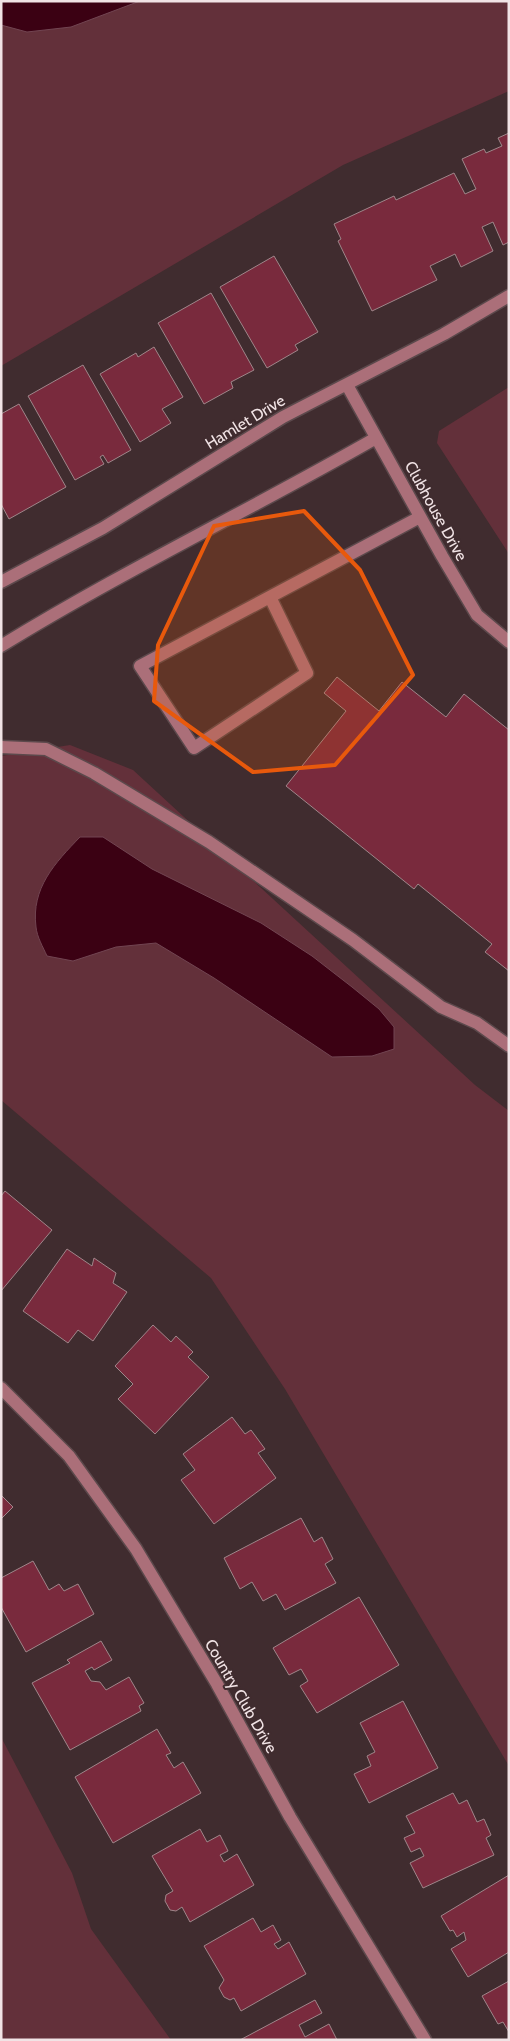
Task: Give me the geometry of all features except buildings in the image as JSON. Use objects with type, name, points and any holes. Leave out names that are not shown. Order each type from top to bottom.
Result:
[{"type":"street","name":"Hamlet Drive","points":[[1,582],[103,528],[283,417],[444,334],[509,296]]},
{"type":"street","name":"Clubhouse Drive","points":[[347,385],[477,615],[507,644]]},
{"type":"street","points":[[1,646],[181,544],[292,486],[376,438]]},
{"type":"street","points":[[270,597],[307,673],[194,748],[140,666],[420,517]]},
{"type":"street","points":[[1,748],[46,749],[94,772],[209,842],[353,940],[441,1006],[477,1023],[509,1046]]},
{"type":"street","name":"Country Club Drive","points":[[1,1388],[69,1456],[136,1548],[217,1684],[290,1817],[425,2040]]},
{"type":"highlighted area","points":[[304,511],[360,570],[413,675],[335,765],[253,772],[154,701],[158,645],[214,526]]},
{"type":"shaded area","points":[[1,1],[509,1],[509,91],[343,165],[1,366]]},
{"type":"shaded area","points":[[1,1],[140,1],[71,27],[27,32],[1,25]]},
{"type":"shaded area","points":[[509,387],[509,554],[437,443],[439,431]]},
{"type":"shaded area","points":[[70,745],[133,770],[475,1085],[509,1111],[509,1766],[285,1389],[211,1278],[1,1100],[1,756]]},
{"type":"shaded area","points":[[80,837],[103,837],[152,869],[261,923],[312,956],[379,1009],[394,1027],[394,1049],[372,1056],[332,1057],[214,978],[156,943],[116,947],[73,961],[47,956],[37,931],[35,913],[37,900],[47,877]]},
{"type":"shaded area","points":[[1,1737],[72,1873],[91,1929],[171,2040],[1,2040]]}]
